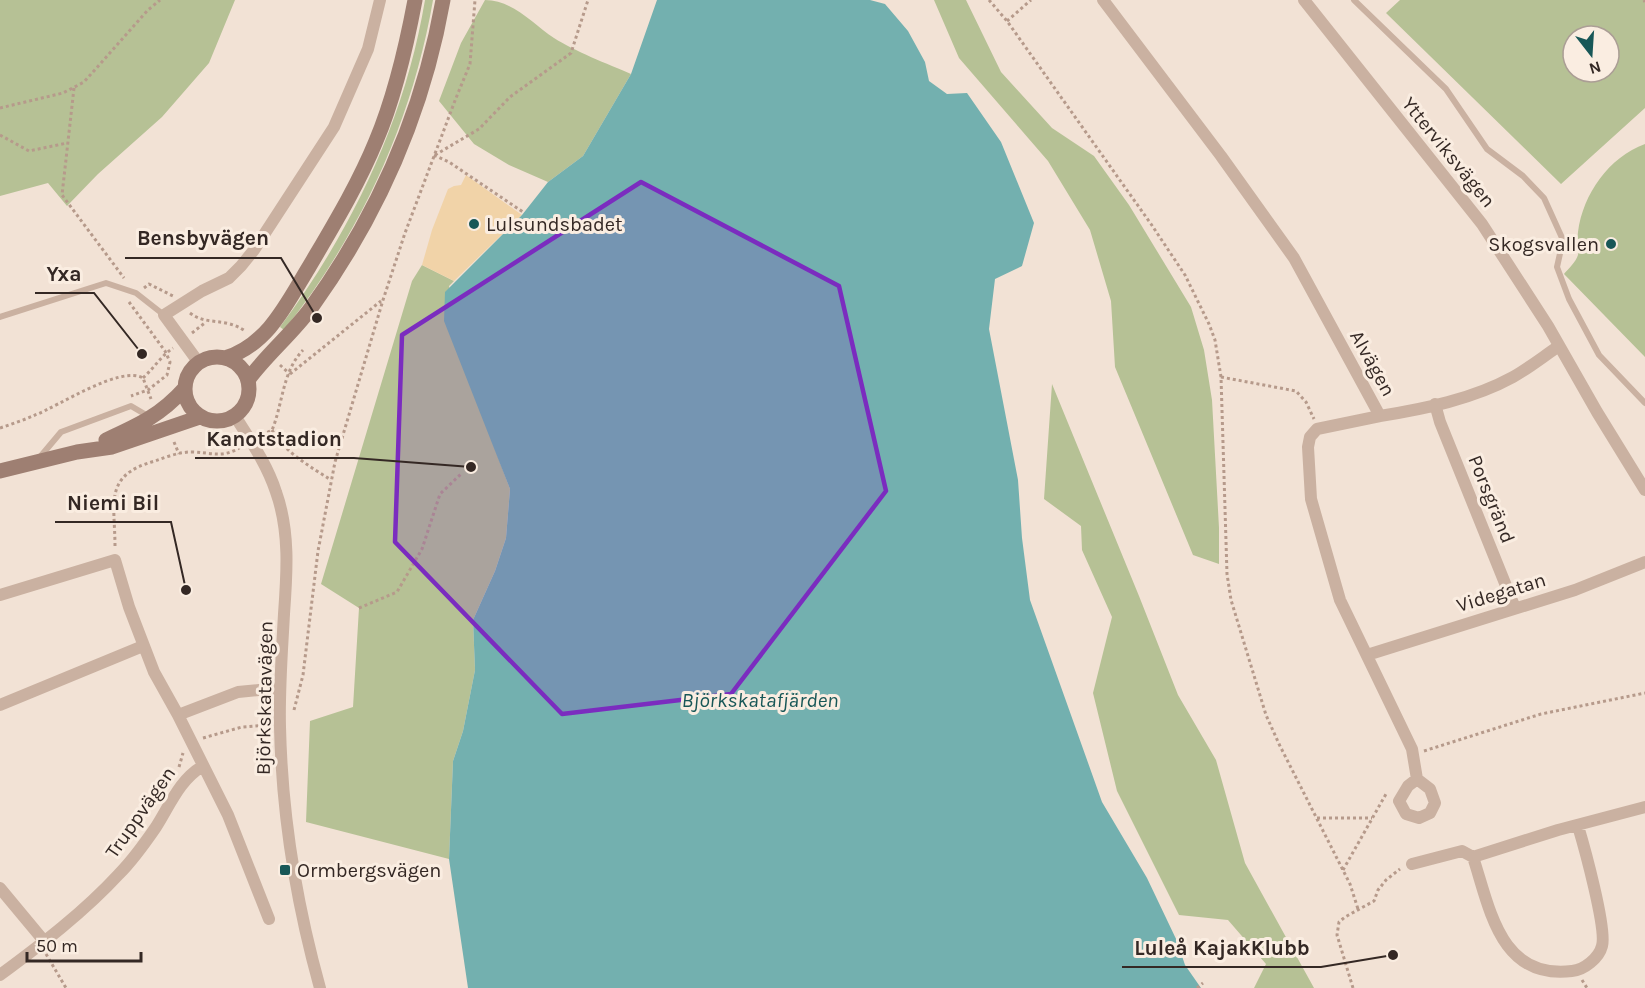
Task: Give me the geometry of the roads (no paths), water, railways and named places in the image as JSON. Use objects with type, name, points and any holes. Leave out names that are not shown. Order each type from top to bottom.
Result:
[{"type":"main road","points":[[77,452],[137,426],[155,415],[169,405],[185,388],[190,373],[200,363],[209,358],[225,358],[239,354],[257,342],[276,321],[358,182],[376,142],[408,41],[416,0]]},
{"type":"main road","points":[[248,380],[302,320],[328,285],[361,233],[381,195],[417,106],[443,0]]},
{"type":"main road","points":[[0,471],[77,452],[112,447],[200,417],[216,421],[235,416],[246,401],[249,389],[248,380],[239,367],[225,358]]},
{"type":"main road","points":[[185,388],[189,404],[200,417]]},
{"type":"street","points":[[200,363],[164,315],[180,303],[235,272],[254,250],[334,127],[368,49],[380,0]]},
{"type":"street","name":"Alvägen","points":[[1104,0],[1294,258],[1380,416],[1317,429],[1310,437],[1308,447],[1311,499],[1340,600],[1367,655]]},
{"type":"street","name":"Ytterviksvägen","points":[[1304,0],[1482,224],[1559,346],[1645,490]]},
{"type":"street","points":[[1380,416],[1435,405],[1474,393],[1513,377],[1559,346]]},
{"type":"street","name":"Porsgränd","points":[[1435,405],[1515,608]]},
{"type":"street","name":"Björkskatavägen","points":[[235,416],[269,473],[277,493],[284,525],[287,572],[279,688],[282,790],[288,844],[303,920],[320,988]]},
{"type":"street","name":"Truppvägen","points":[[0,595],[115,560],[143,645],[160,685],[178,715],[228,815],[269,919]]},
{"type":"street","name":"Videgatan","points":[[1367,655],[1575,590],[1645,562]]},
{"type":"street","points":[[0,705],[143,645]]},
{"type":"street","points":[[1367,655],[1412,749],[1417,778]]},
{"type":"street","points":[[178,715],[238,692],[279,688]]},
{"type":"street","name":"Truppvägen","points":[[0,975],[95,899],[120,874],[155,828],[184,781],[191,773],[203,766]]},
{"type":"street","points":[[1473,857],[1645,807]]},
{"type":"street","points":[[1412,864],[1462,851],[1473,857],[1501,939],[1513,954],[1530,966],[1547,972],[1576,971],[1597,957],[1603,945],[1592,877],[1578,826]]},
{"type":"street","points":[[0,888],[44,941]]},
{"type":"lane","name":"Ytterviksvägen","points":[[1354,0],[1446,89],[1487,149],[1523,176],[1544,198],[1563,240],[1557,267],[1569,299],[1599,355],[1645,403]]},
{"type":"lane","points":[[0,317],[106,283],[136,293],[164,315]]},
{"type":"lane","points":[[36,462],[61,432],[131,406],[155,415]]},
{"type":"water","name":"Björkskatafjärden","points":[[657,0],[870,0],[885,4],[908,31],[925,62],[929,81],[947,94],[967,93],[1001,142],[1034,223],[1022,266],[995,279],[989,329],[1018,480],[1030,600],[1102,802],[1147,878],[1177,941],[1185,965],[1201,988],[468,988],[449,859],[453,761],[463,731],[475,670],[473,620],[495,571],[506,538],[510,489],[444,321],[445,292],[522,215],[548,182],[583,156],[631,74]]},
{"type":"place","name":"Lulsundsbadet","points":[[474,224]]},
{"type":"place","name":"Skogsvallen","points":[[1611,244]]},
{"type":"place","name":"Bensbyvägen","points":[[317,318]]},
{"type":"place","name":"Yxa","points":[[142,354]]},
{"type":"place","name":"Kanotstadion","points":[[471,467]]},
{"type":"place","name":"Niemi Bil","points":[[186,590]]},
{"type":"place","name":"Ormbergsvägen","points":[[285,870]]},
{"type":"place","name":"Luleå KajakKlubb","points":[[1393,955]]}]
